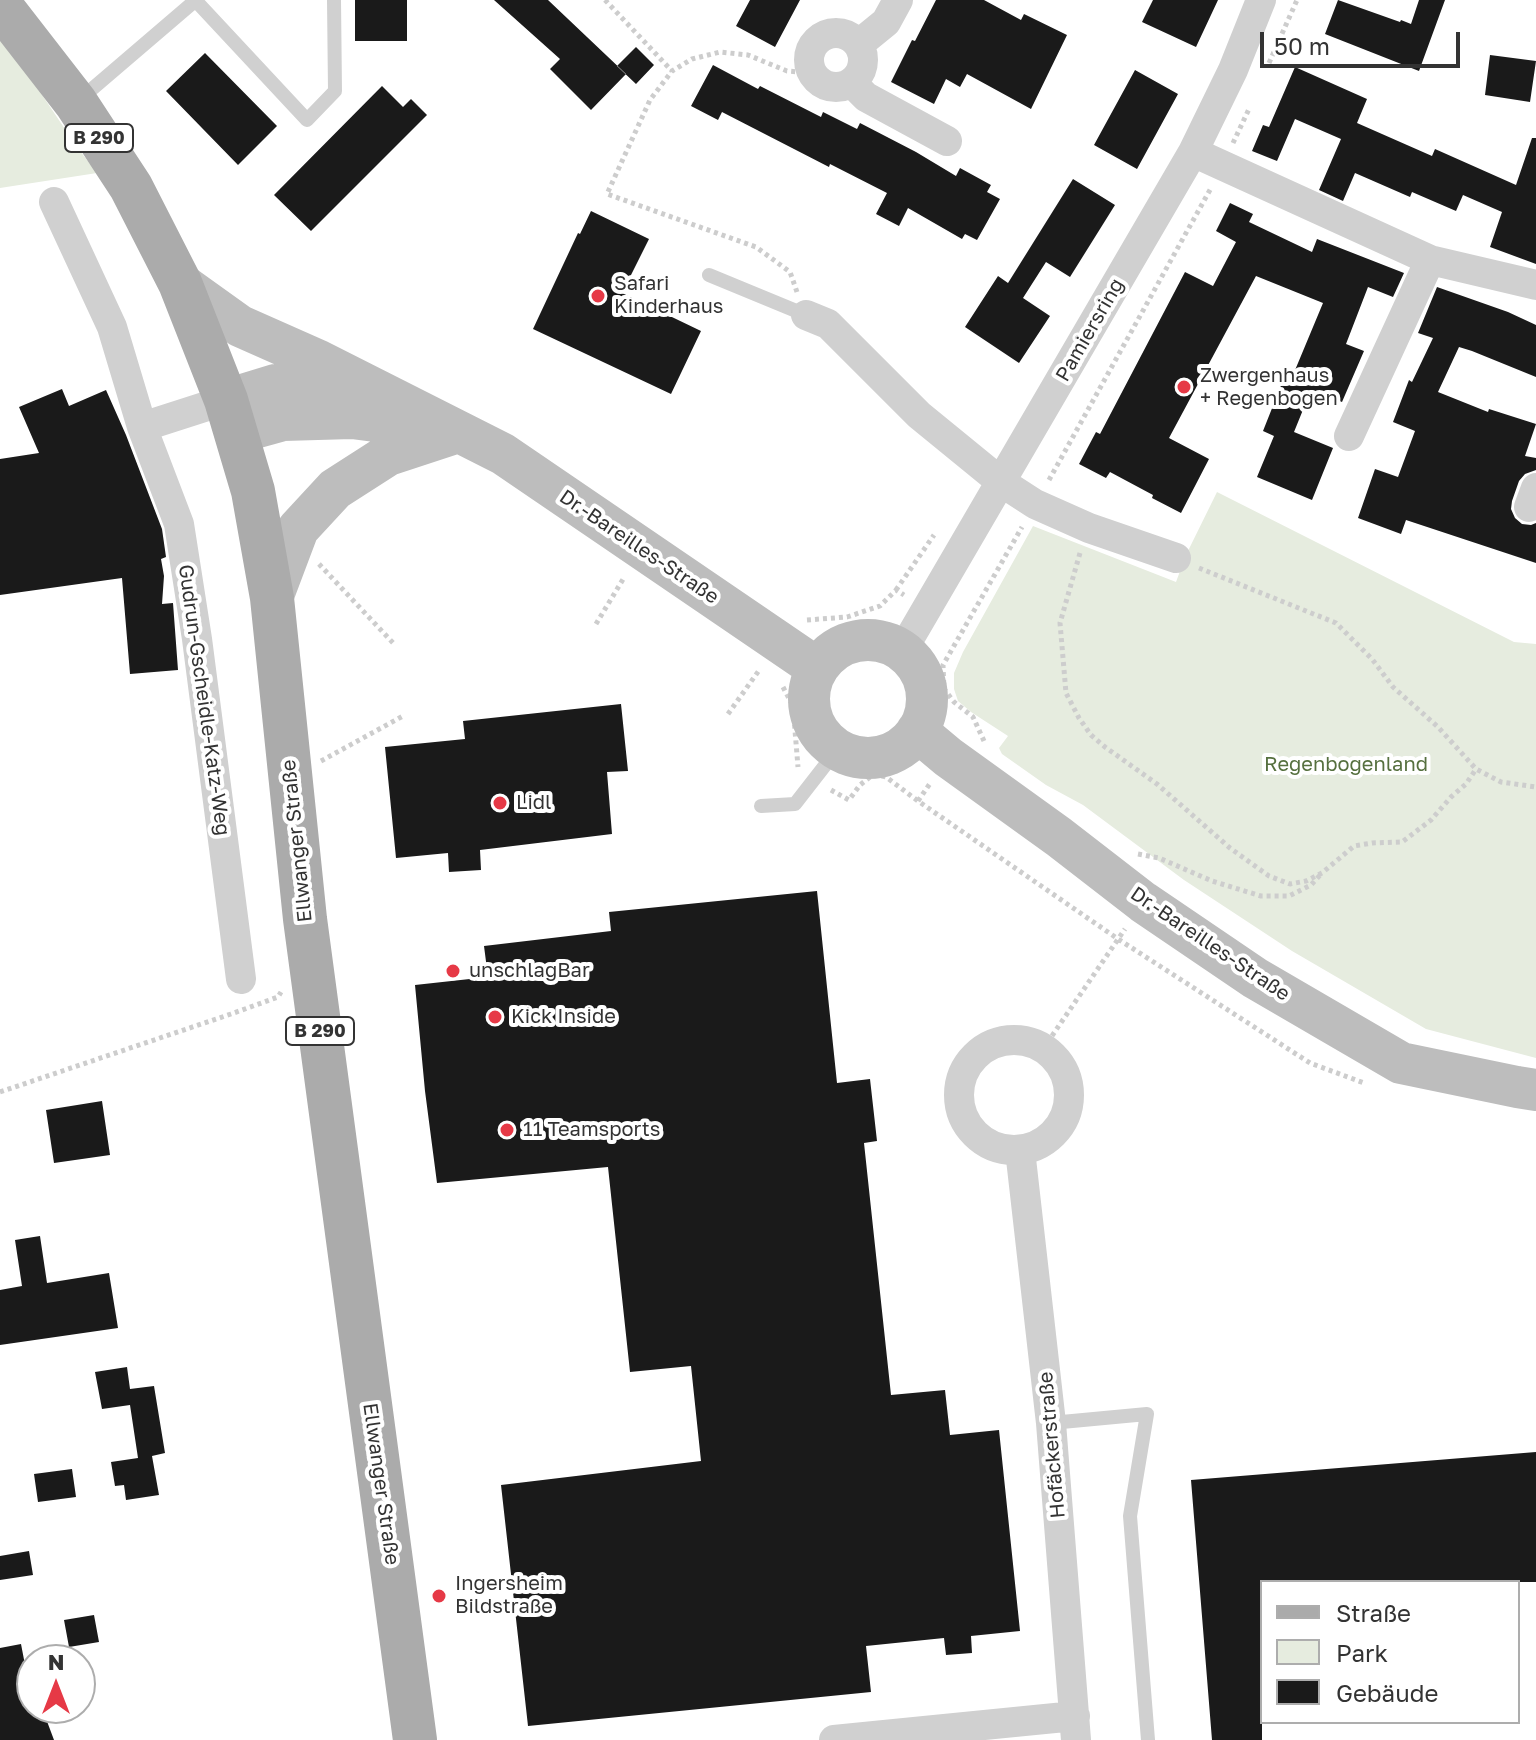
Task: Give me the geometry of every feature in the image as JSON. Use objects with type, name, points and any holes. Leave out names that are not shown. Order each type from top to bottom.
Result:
[{"type":"main road","name":"Ellwanger Straße","points":[[6,5],[131,187],[180,283],[231,417],[253,491],[272,598],[307,932],[415,1740]]},
{"type":"main road","name":"Dr.-Bareilles-Straße","points":[[180,283],[240,326],[319,361],[503,454],[788,668]]},
{"type":"main road","name":"Dr.-Bareilles-Straße","points":[[231,417],[275,385],[340,385],[394,399]]},
{"type":"main road","name":"Dr.-Bareilles-Straße","points":[[231,417],[283,420],[352,418],[458,432]]},
{"type":"main road","points":[[272,598],[298,529],[335,489],[388,455],[458,432]]},
{"type":"main road","points":[[866,640],[885,642],[902,651],[915,664],[927,697],[924,715],[917,731],[905,744],[889,754],[872,758],[854,756],[837,750],[823,738],[813,722],[809,704],[810,685],[788,668],[847,644],[866,640]]},
{"type":"main road","name":"Dr.-Bareilles-Straße","points":[[917,731],[1143,902],[1255,978],[1401,1063],[1536,1090]]},
{"type":"street","points":[[859,44],[886,22],[898,0]]},
{"type":"street","name":"Pamiersring","points":[[902,651],[1193,152],[1233,70],[1261,0]]},
{"type":"street","points":[[828,34],[845,34],[859,44],[864,61],[852,83],[835,88],[826,86],[812,73],[810,55],[820,38],[828,34]]},
{"type":"street","points":[[852,83],[866,97],[947,141]]},
{"type":"street","points":[[1193,152],[1430,260],[1536,285]]},
{"type":"street","name":"Gudrun-Gscheidle-Katz-Weg","points":[[54,202],[112,327],[142,427],[179,524],[241,979]]},
{"type":"street","points":[[1349,436],[1430,260]]},
{"type":"street","points":[[806,315],[828,324],[919,415],[1001,482],[1035,504],[1089,528],[1176,558]]},
{"type":"street","points":[[142,427],[231,417]]},
{"type":"street","points":[[1010,1040],[1027,1042],[1043,1049],[1056,1060],[1065,1074],[1069,1091],[1068,1107],[1061,1123],[1051,1136],[1037,1145],[1020,1150],[1003,1149],[987,1143],[973,1132],[963,1117],[959,1100],[960,1083],[966,1067],[978,1053],[993,1044],[1010,1040]]},
{"type":"street","name":"Hofäckerstraße","points":[[1020,1150],[1051,1423],[1076,1728]]},
{"type":"street","points":[[847,1739],[1076,1728]]},
{"type":"lane","points":[[76,103],[196,0],[307,120],[335,91],[334,0]]},
{"type":"lane","points":[[709,275],[806,315]]},
{"type":"lane","points":[[761,806],[795,804],[837,750]]},
{"type":"lane","points":[[1051,1423],[1147,1414],[1130,1516],[1148,1740]]},
{"type":"path","points":[[605,0],[672,71]]},
{"type":"path","points":[[806,315],[790,272],[756,247],[607,194],[650,100],[672,71],[692,59],[720,52],[748,55],[787,71],[812,73]]},
{"type":"path","points":[[973,717],[954,702],[944,689],[943,665],[1223,166]]},
{"type":"path","points":[[1089,528],[1060,623],[1066,693],[1079,718],[1091,735],[1157,784],[1249,864],[1290,884],[1322,873]]},
{"type":"path","points":[[1176,558],[1336,623],[1372,659],[1393,687],[1438,727],[1476,769],[1501,782],[1536,787]]},
{"type":"path","points":[[315,559],[395,645]]},
{"type":"path","points":[[596,624],[628,571]]},
{"type":"path","points":[[798,771],[788,668],[799,621],[847,617],[880,606],[896,590],[962,632]]},
{"type":"path","points":[[728,714],[762,666],[788,668]]},
{"type":"path","points":[[310,768],[403,716]]},
{"type":"path","points":[[1134,852],[1159,858],[1212,881],[1261,896],[1289,896],[1311,885],[1354,846],[1402,842],[1414,834],[1466,784],[1476,769]]},
{"type":"path","points":[[1043,1049],[1143,902]]},
{"type":"path","points":[[0,1092],[278,997],[283,987]]},
{"type":"green space","points":[[0,38],[18,59],[97,173],[0,188]]},
{"type":"green space","name":"Regenbogenland","points":[[1217,492],[1514,642],[1536,644],[1536,1058],[1426,1029],[1292,951],[1184,880],[1083,805],[1046,785],[1002,754],[999,748],[1008,736],[958,701],[954,673],[963,652],[1033,526],[1176,582]]},
{"type":"building","points":[[355,0],[407,0],[407,41],[355,41]]},
{"type":"building","points":[[494,0],[548,0],[626,74],[591,110],[550,69],[560,59]]},
{"type":"building","points":[[750,0],[800,0],[775,47],[736,26]]},
{"type":"building","points":[[936,0],[984,0],[1021,20],[1024,14],[1067,35],[1031,109],[967,74],[960,87],[946,79],[934,104],[891,82]]},
{"type":"building","points":[[1153,0],[1218,0],[1196,47],[1142,22]]},
{"type":"building","points":[[1338,0],[1411,24],[1419,0],[1445,0],[1419,71],[1325,34]]},
{"type":"building","points":[[636,47],[654,65],[636,84],[617,66]]},
{"type":"building","points":[[205,53],[277,126],[238,165],[166,91]]},
{"type":"building","points":[[1490,55],[1536,61],[1530,102],[1485,95]]},
{"type":"building","points":[[713,65],[821,117],[823,112],[857,129],[860,123],[956,176],[960,168],[991,185],[987,192],[1000,199],[977,240],[965,234],[962,239],[908,208],[899,226],[876,214],[887,193],[722,112],[718,120],[691,106]]},
{"type":"building","points":[[1295,67],[1367,99],[1357,123],[1432,156],[1435,149],[1516,185],[1532,138],[1536,138],[1536,264],[1490,247],[1502,212],[1463,195],[1456,211],[1412,192],[1410,197],[1355,173],[1343,201],[1319,190],[1341,139],[1295,119],[1277,161],[1252,151],[1263,125],[1269,127]]},
{"type":"building","points":[[1135,70],[1178,94],[1137,169],[1094,145]]},
{"type":"building","points":[[382,86],[403,107],[411,99],[427,115],[311,231],[274,195]]},
{"type":"building","points":[[1073,179],[1115,205],[1070,277],[1046,262],[1023,298],[1050,316],[1019,363],[965,327],[998,276],[1008,283]]},
{"type":"building","points":[[1230,203],[1253,214],[1249,222],[1312,252],[1317,239],[1404,273],[1393,297],[1368,287],[1346,344],[1364,351],[1342,402],[1311,390],[1294,432],[1333,448],[1312,500],[1257,477],[1274,436],[1263,431],[1286,373],[1293,375],[1323,303],[1256,276],[1169,438],[1209,459],[1181,513],[1110,472],[1106,478],[1079,464],[1096,432],[1100,434],[1185,272],[1213,286],[1236,242],[1216,231]]},
{"type":"building","points":[[591,211],[649,239],[622,293],[701,331],[671,394],[533,329]]},
{"type":"building","points":[[1437,287],[1536,325],[1536,377],[1459,347],[1438,392],[1488,412],[1489,409],[1536,424],[1525,456],[1536,458],[1536,470],[1525,474],[1519,481],[1511,509],[1522,524],[1536,523],[1536,563],[1406,520],[1401,534],[1358,518],[1375,469],[1398,477],[1415,431],[1393,422],[1409,380],[1412,382],[1433,338],[1418,333]]},
{"type":"building","points":[[62,389],[69,406],[106,390],[126,435],[162,529],[166,557],[161,559],[164,576],[162,604],[173,603],[178,670],[130,674],[122,578],[0,595],[0,459],[39,453],[19,407]]},
{"type":"building","name":"Lidl","points":[[621,704],[628,771],[607,772],[612,834],[480,850],[481,870],[449,872],[448,853],[396,858],[385,747],[465,739],[463,721]]},
{"type":"building","points":[[817,891],[837,1083],[870,1079],[877,1141],[864,1143],[891,1395],[945,1390],[950,1435],[999,1430],[1020,1631],[971,1636],[972,1653],[946,1655],[944,1638],[866,1646],[871,1692],[528,1726],[501,1485],[701,1461],[691,1366],[630,1372],[608,1167],[437,1183],[415,985],[488,977],[484,946],[611,931],[609,912]]},
{"type":"building","points":[[102,1101],[110,1155],[54,1163],[46,1110]]},
{"type":"building","points":[[40,1236],[47,1283],[109,1273],[118,1328],[0,1345],[0,1290],[22,1286],[15,1240]]},
{"type":"building","points":[[127,1367],[130,1389],[154,1386],[165,1453],[152,1456],[159,1495],[126,1500],[124,1485],[115,1486],[111,1462],[138,1458],[130,1405],[102,1409],[95,1372]]},
{"type":"building","points":[[1536,1452],[1536,1582],[1260,1580],[1262,1740],[1212,1740],[1191,1480]]},
{"type":"building","points":[[72,1469],[76,1497],[38,1502],[34,1474]]},
{"type":"building","points":[[29,1551],[33,1575],[0,1580],[0,1556]]},
{"type":"building","points":[[94,1615],[99,1642],[68,1644],[64,1620]]},
{"type":"building","points":[[16,1645],[16,1724],[48,1724],[54,1740],[0,1740],[0,1648]]},
{"type":"place","name":"Safari Kinderhaus","points":[[598,296]]},
{"type":"place","name":"Zwergenhaus + Regenbogen","points":[[1184,387]]},
{"type":"place","name":"Lidl","points":[[500,803]]},
{"type":"place","name":"unschlagBar","points":[[453,971]]},
{"type":"place","name":"Kick Inside","points":[[495,1017]]},
{"type":"place","name":"11 Teamsports","points":[[507,1130]]},
{"type":"place","name":"Ingersheim Bildstraße","points":[[439,1596]]}]
